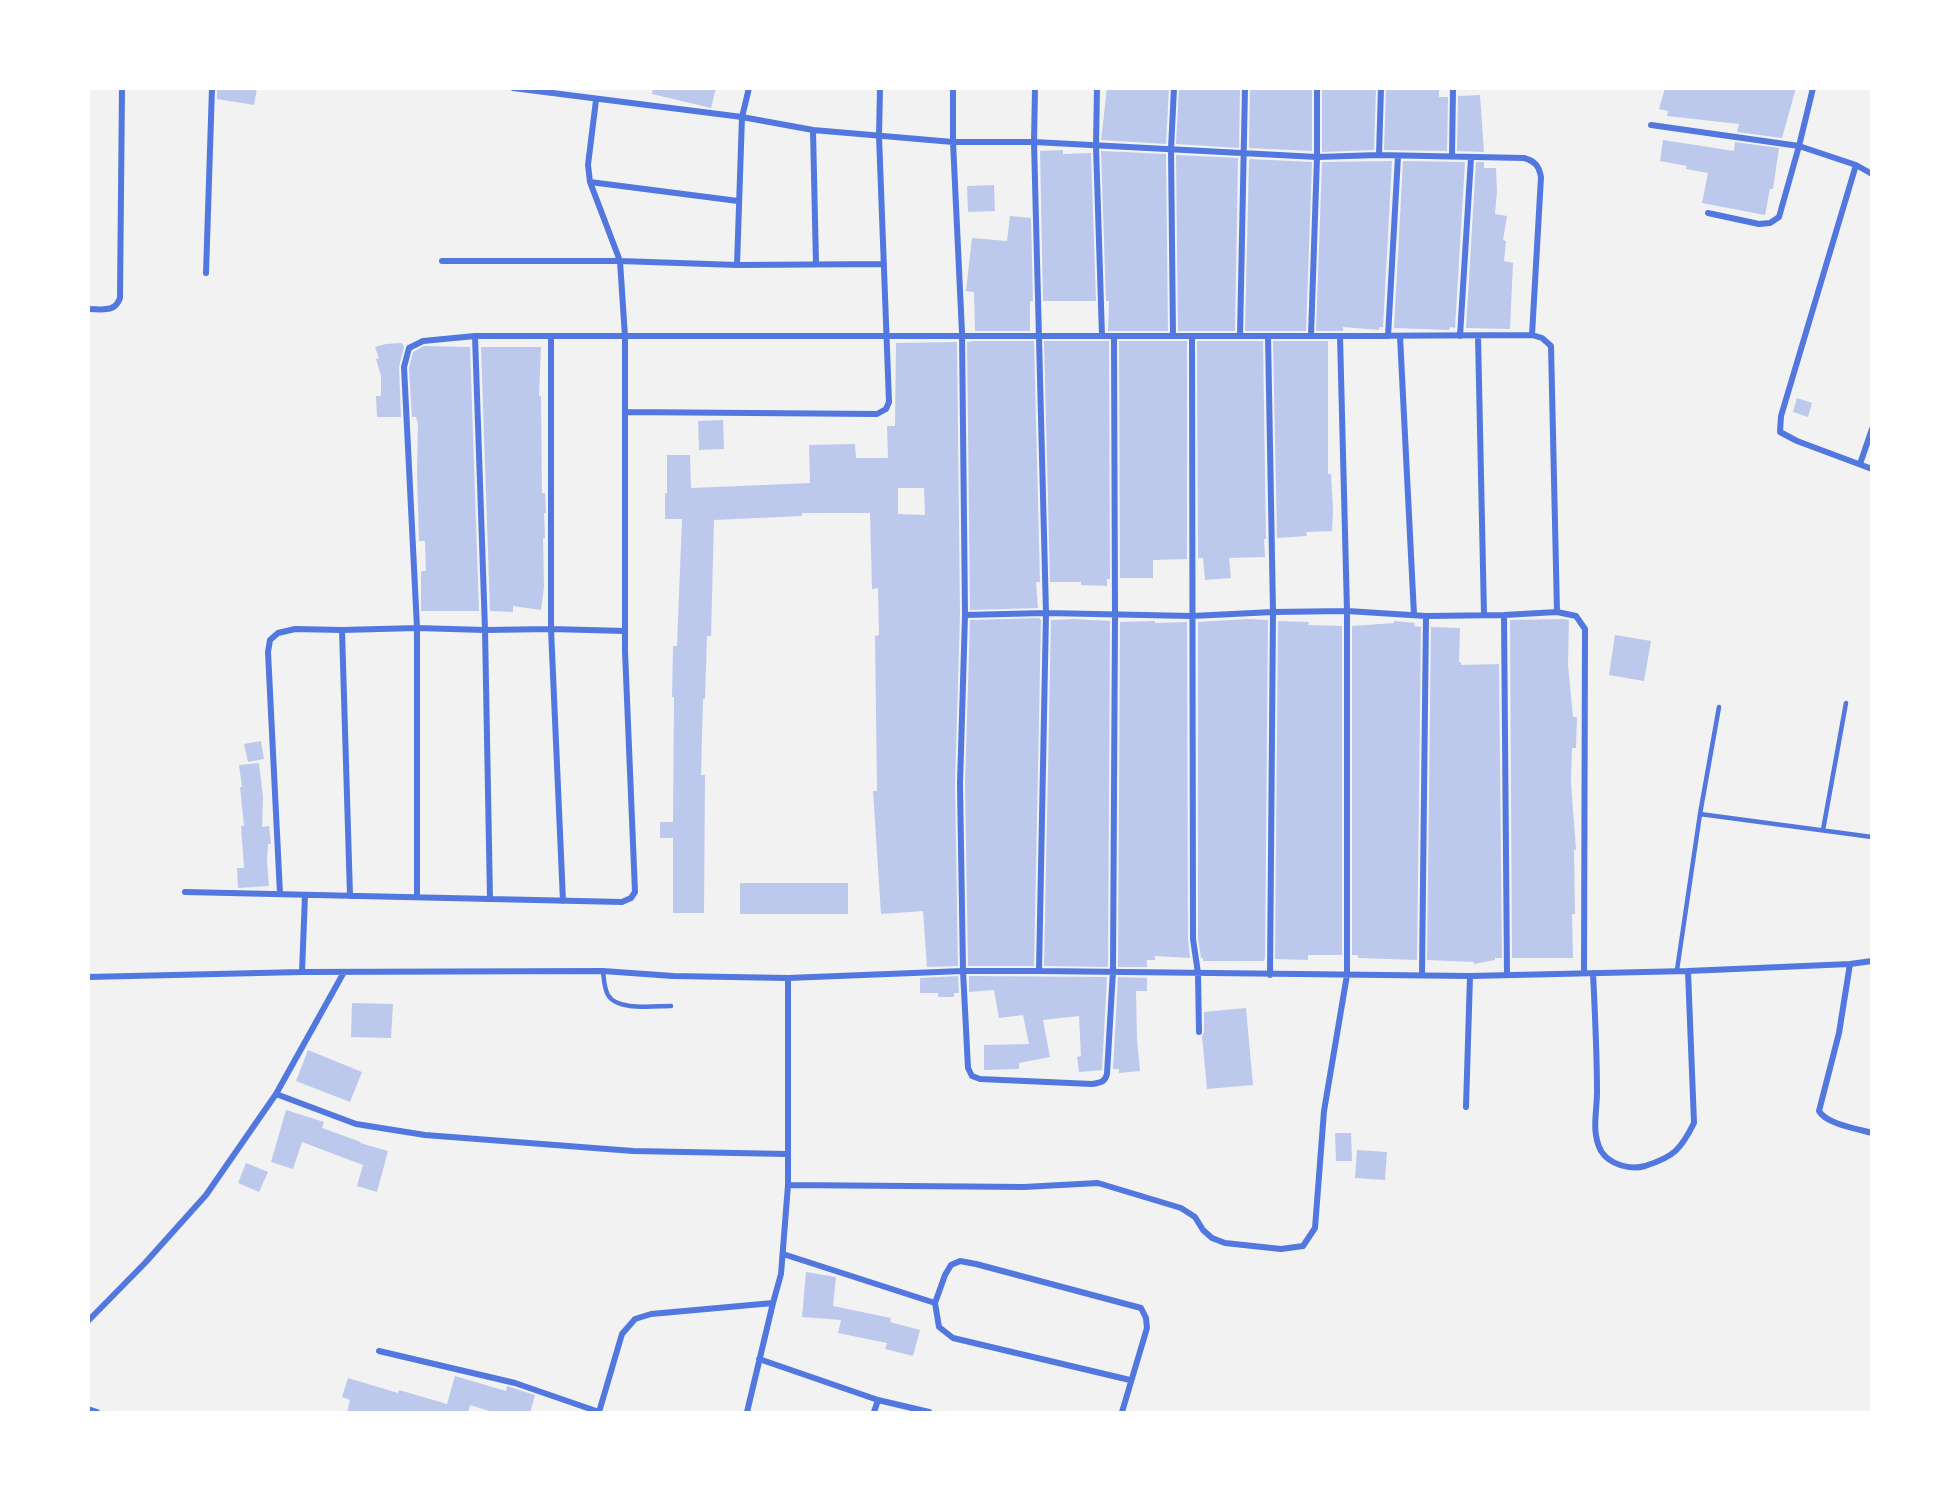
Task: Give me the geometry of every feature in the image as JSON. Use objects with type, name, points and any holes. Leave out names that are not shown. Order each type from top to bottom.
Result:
[{"type":"street","points":[[88,309],[113,309],[120,298],[122,88]]},
{"type":"street","points":[[206,273],[212,88]]},
{"type":"street","points":[[513,88],[742,117],[813,130],[953,142],[1034,142],[1317,157],[1452,156],[1533,160],[1541,177],[1532,334]]},
{"type":"street","points":[[737,265],[742,117],[749,88]]},
{"type":"street","points":[[625,412],[877,414],[886,409],[889,402],[888,337],[879,136],[880,88]]},
{"type":"street","points":[[953,88],[953,142],[962,336],[964,615],[960,784],[963,971],[968,1068],[972,1076],[980,1079],[1092,1084],[1102,1082],[1106,1079],[1107,1074],[1113,971],[1114,336]]},
{"type":"street","points":[[1035,88],[1034,142],[1046,613],[1039,971]]},
{"type":"street","points":[[1097,88],[1096,146],[1102,336]]},
{"type":"street","points":[[1173,336],[1171,148],[1174,88]]},
{"type":"street","points":[[1240,336],[1245,88]]},
{"type":"street","points":[[1311,336],[1317,88]]},
{"type":"street","points":[[1379,155],[1381,88]]},
{"type":"street","points":[[1452,156],[1453,88]]},
{"type":"street","points":[[1708,213],[1760,224],[1770,223],[1779,217],[1814,88]]},
{"type":"street","points":[[185,892],[622,902],[631,898],[635,892],[626,631],[625,337],[620,261],[590,182],[588,165],[596,100]]},
{"type":"street","points":[[1651,125],[1799,146],[1856,165],[1872,174]]},
{"type":"street","points":[[813,130],[816,264]]},
{"type":"street","points":[[1388,336],[1398,156]]},
{"type":"street","points":[[1460,336],[1471,158]]},
{"type":"street","points":[[1856,165],[1780,416],[1780,432],[1797,441],[1872,469]]},
{"type":"street","points":[[590,182],[738,201]]},
{"type":"street","points":[[442,261],[620,261],[737,265],[885,264]]},
{"type":"street","points":[[417,897],[417,628],[404,367],[409,348],[423,341],[475,336],[1040,337],[1532,334],[1542,338],[1551,346],[1557,612]]},
{"type":"street","points":[[475,336],[485,630],[490,899]]},
{"type":"street","points":[[551,336],[551,628],[563,901]]},
{"type":"street","points":[[1192,336],[1194,939],[1199,1032]]},
{"type":"street","points":[[1268,336],[1273,612],[1270,975]]},
{"type":"street","points":[[788,1185],[1024,1187],[1098,1183],[1181,1208],[1195,1217],[1203,1230],[1212,1238],[1225,1243],[1281,1250],[1303,1246],[1315,1228],[1324,1111],[1347,975],[1347,611],[1340,336]]},
{"type":"street","points":[[1400,336],[1414,615]]},
{"type":"street","points":[[1478,336],[1484,615]]},
{"type":"street","points":[[1860,464],[1872,429]]},
{"type":"street","points":[[964,615],[1046,613],[1192,616],[1347,611],[1426,616],[1557,612],[1576,616],[1585,629],[1584,973]]},
{"type":"street","points":[[1504,615],[1507,975]]},
{"type":"street","points":[[1422,975],[1426,616]]},
{"type":"street","points":[[280,894],[268,652],[270,640],[278,633],[295,629],[417,628],[485,630],[551,628],[626,631]]},
{"type":"street","points":[[342,630],[350,896]]},
{"type":"street","points":[[302,972],[305,895]]},
{"type":"street","points":[[88,977],[302,972],[603,971],[673,976],[788,978],[963,971],[1470,976],[1850,964],[1872,961]]},
{"type":"street","points":[[1850,964],[1839,1033],[1819,1111],[1822,1117],[1872,1133]]},
{"type":"street","points":[[1593,973],[1597,1094],[1594,1128],[1602,1151],[1616,1165],[1641,1167],[1663,1161],[1684,1144],[1694,1122],[1688,970]]},
{"type":"street","points":[[88,1322],[206,1195],[276,1094],[344,972]]},
{"type":"street","points":[[1466,1107],[1470,976]]},
{"type":"street","points":[[747,1413],[783,1254],[788,1185],[788,978]]},
{"type":"street","points":[[276,1094],[356,1124],[425,1135],[633,1151],[787,1154]]},
{"type":"street","points":[[783,1254],[935,1303]]},
{"type":"street","points":[[1122,1413],[1147,1328],[1146,1318],[1141,1308],[960,1261],[951,1264],[935,1303],[939,1327],[953,1338],[1130,1380]]},
{"type":"street","points":[[379,1351],[515,1383],[599,1412],[622,1334],[635,1319],[651,1314],[773,1303]]},
{"type":"street","points":[[759,1359],[878,1400],[929,1413]]},
{"type":"street","points":[[874,1413],[878,1400]]},
{"type":"street","points":[[88,1409],[98,1413]]},
{"type":"lane","points":[[1823,830],[1846,703]]},
{"type":"lane","points":[[1677,970],[1700,814],[1719,707]]},
{"type":"lane","points":[[1700,814],[1872,837]]},
{"type":"lane","points":[[603,971],[606,993],[620,1005],[671,1006]]},
{"type":"building","points":[[217,88],[257,88],[254,105],[217,99]]},
{"type":"building","points":[[653,88],[716,88],[711,108],[652,94]]},
{"type":"building","points":[[1107,88],[1169,88],[1166,144],[1101,140]]},
{"type":"building","points":[[1179,88],[1240,88],[1239,148],[1176,144]]},
{"type":"building","points":[[1250,88],[1312,90],[1312,151],[1249,148]]},
{"type":"building","points":[[1324,88],[1376,88],[1374,150],[1322,152],[1322,90]]},
{"type":"building","points":[[1386,88],[1439,88],[1439,97],[1448,97],[1447,151],[1384,150]]},
{"type":"building","points":[[1665,88],[1796,88],[1782,138],[1737,132],[1739,124],[1667,116],[1668,111],[1659,109]]},
{"type":"building","points":[[1480,95],[1484,152],[1457,151],[1458,96]]},
{"type":"building","points":[[1663,140],[1734,151],[1735,142],[1779,148],[1773,189],[1770,189],[1765,215],[1702,203],[1708,173],[1660,161]]},
{"type":"building","points":[[1063,150],[1063,154],[1091,153],[1096,301],[1043,301],[1040,151]]},
{"type":"building","points":[[1101,151],[1166,154],[1168,331],[1108,331],[1109,301],[1106,301]]},
{"type":"building","points":[[1176,155],[1238,158],[1235,331],[1178,331]]},
{"type":"building","points":[[1249,159],[1312,162],[1306,331],[1245,331]]},
{"type":"building","points":[[1392,161],[1383,327],[1379,327],[1379,330],[1343,327],[1343,331],[1316,331],[1322,162]]},
{"type":"building","points":[[1403,161],[1465,162],[1455,328],[1450,327],[1449,330],[1394,328]]},
{"type":"building","points":[[1476,162],[1484,162],[1484,168],[1496,168],[1495,214],[1507,216],[1503,240],[1506,241],[1504,261],[1513,263],[1510,329],[1466,328]]},
{"type":"building","points":[[994,185],[995,211],[968,212],[967,186]]},
{"type":"building","points":[[1010,216],[1031,218],[1033,301],[1030,301],[1030,331],[975,331],[974,292],[966,291],[972,238],[1007,241]]},
{"type":"building","points":[[1034,341],[1040,582],[1036,582],[1038,608],[970,610],[967,342]]},
{"type":"building","points":[[1044,341],[1109,341],[1110,579],[1107,579],[1107,586],[1081,585],[1081,582],[1050,582]]},
{"type":"building","points":[[1119,341],[1187,341],[1187,559],[1153,560],[1153,578],[1120,578]]},
{"type":"building","points":[[1197,341],[1263,341],[1265,557],[1229,558],[1231,578],[1205,580],[1203,558],[1198,558]]},
{"type":"building","points":[[1273,341],[1328,341],[1328,474],[1331,474],[1332,531],[1306,532],[1307,536],[1277,538]]},
{"type":"building","points":[[957,342],[960,615],[955,784],[958,966],[927,967],[923,911],[881,914],[873,791],[877,791],[875,636],[879,635],[878,588],[872,589],[870,513],[802,513],[802,516],[714,520],[711,636],[707,636],[701,775],[705,775],[704,913],[673,913],[673,838],[660,838],[660,822],[673,822],[673,646],[677,646],[682,519],[665,519],[667,455],[690,455],[691,488],[810,483],[809,445],[855,444],[856,458],[888,458],[887,426],[895,426],[896,343]],"holes":[[[898,488],[924,488],[925,515],[898,514]]]},
{"type":"building","points":[[402,343],[404,347],[399,367],[401,417],[377,417],[376,396],[381,396],[381,376],[375,347]]},
{"type":"building","points":[[424,346],[470,347],[479,611],[421,611],[421,571],[426,571],[425,541],[419,541],[418,424],[416,417],[412,417],[409,368],[413,352]]},
{"type":"building","points":[[481,347],[541,347],[539,396],[541,396],[542,493],[545,493],[546,513],[544,513],[544,587],[541,610],[513,606],[513,612],[490,611]]},
{"type":"building","points":[[1797,398],[1812,403],[1808,417],[1793,412]]},
{"type":"building","points":[[723,420],[724,449],[699,450],[698,421]]},
{"type":"building","points":[[1039,618],[1041,620],[1034,966],[968,966],[965,784],[970,620]]},
{"type":"building","points":[[1051,620],[1110,621],[1108,967],[1044,966]]},
{"type":"building","points":[[1268,620],[1265,958],[1264,961],[1203,961],[1198,939],[1198,622]]},
{"type":"building","points":[[1510,620],[1569,620],[1568,665],[1573,717],[1577,717],[1576,748],[1572,748],[1571,782],[1576,850],[1574,850],[1575,914],[1572,914],[1573,958],[1512,958]]},
{"type":"building","points":[[1155,621],[1155,623],[1187,622],[1188,939],[1190,958],[1155,956],[1155,960],[1147,960],[1147,967],[1118,967],[1120,622]]},
{"type":"building","points":[[1278,621],[1342,626],[1342,955],[1308,955],[1308,960],[1275,959]]},
{"type":"building","points":[[1394,621],[1415,623],[1414,626],[1421,627],[1417,960],[1358,958],[1358,955],[1352,955],[1352,626],[1394,623]]},
{"type":"building","points":[[1431,627],[1460,628],[1459,662],[1461,665],[1499,664],[1502,958],[1474,964],[1474,962],[1427,960]]},
{"type":"building","points":[[1615,635],[1651,641],[1644,681],[1609,675]]},
{"type":"building","points":[[261,741],[264,759],[248,762],[244,744]]},
{"type":"building","points":[[259,763],[263,797],[262,827],[269,826],[271,844],[268,844],[267,862],[269,886],[238,888],[237,868],[244,868],[241,826],[244,826],[239,765]]},
{"type":"building","points":[[740,883],[848,883],[848,914],[740,914]]},
{"type":"building","points":[[958,976],[959,993],[954,993],[954,997],[938,997],[938,993],[920,993],[920,978]]},
{"type":"building","points":[[969,976],[1107,977],[1102,1070],[1079,1072],[1077,1057],[1081,1056],[1079,1016],[1043,1020],[1050,1057],[1019,1063],[1019,1069],[984,1070],[984,1045],[1029,1044],[1023,1015],[999,1018],[994,990],[969,992]]},
{"type":"building","points":[[1118,977],[1147,978],[1147,991],[1136,991],[1140,1071],[1119,1073],[1119,1069],[1113,1069]]},
{"type":"building","points":[[352,1003],[393,1004],[391,1038],[351,1037]]},
{"type":"building","points":[[1246,1008],[1253,1085],[1207,1089],[1202,1036],[1204,1012]]},
{"type":"building","points":[[308,1050],[362,1072],[350,1102],[296,1081]]},
{"type":"building","points":[[286,1110],[324,1122],[322,1128],[388,1151],[377,1192],[357,1186],[363,1165],[302,1142],[293,1169],[271,1162]]},
{"type":"building","points":[[1335,1133],[1351,1133],[1352,1161],[1336,1161]]},
{"type":"building","points":[[1357,1150],[1387,1152],[1385,1180],[1355,1178]]},
{"type":"building","points":[[246,1163],[268,1172],[259,1192],[238,1183]]},
{"type":"building","points":[[806,1272],[836,1277],[833,1306],[891,1318],[890,1322],[920,1330],[913,1356],[885,1349],[887,1343],[838,1333],[841,1320],[802,1317]]},
{"type":"building","points":[[455,1376],[506,1391],[507,1386],[535,1395],[530,1413],[496,1413],[470,1405],[468,1413],[347,1413],[350,1400],[342,1397],[348,1378],[398,1393],[399,1390],[447,1404]]}]
